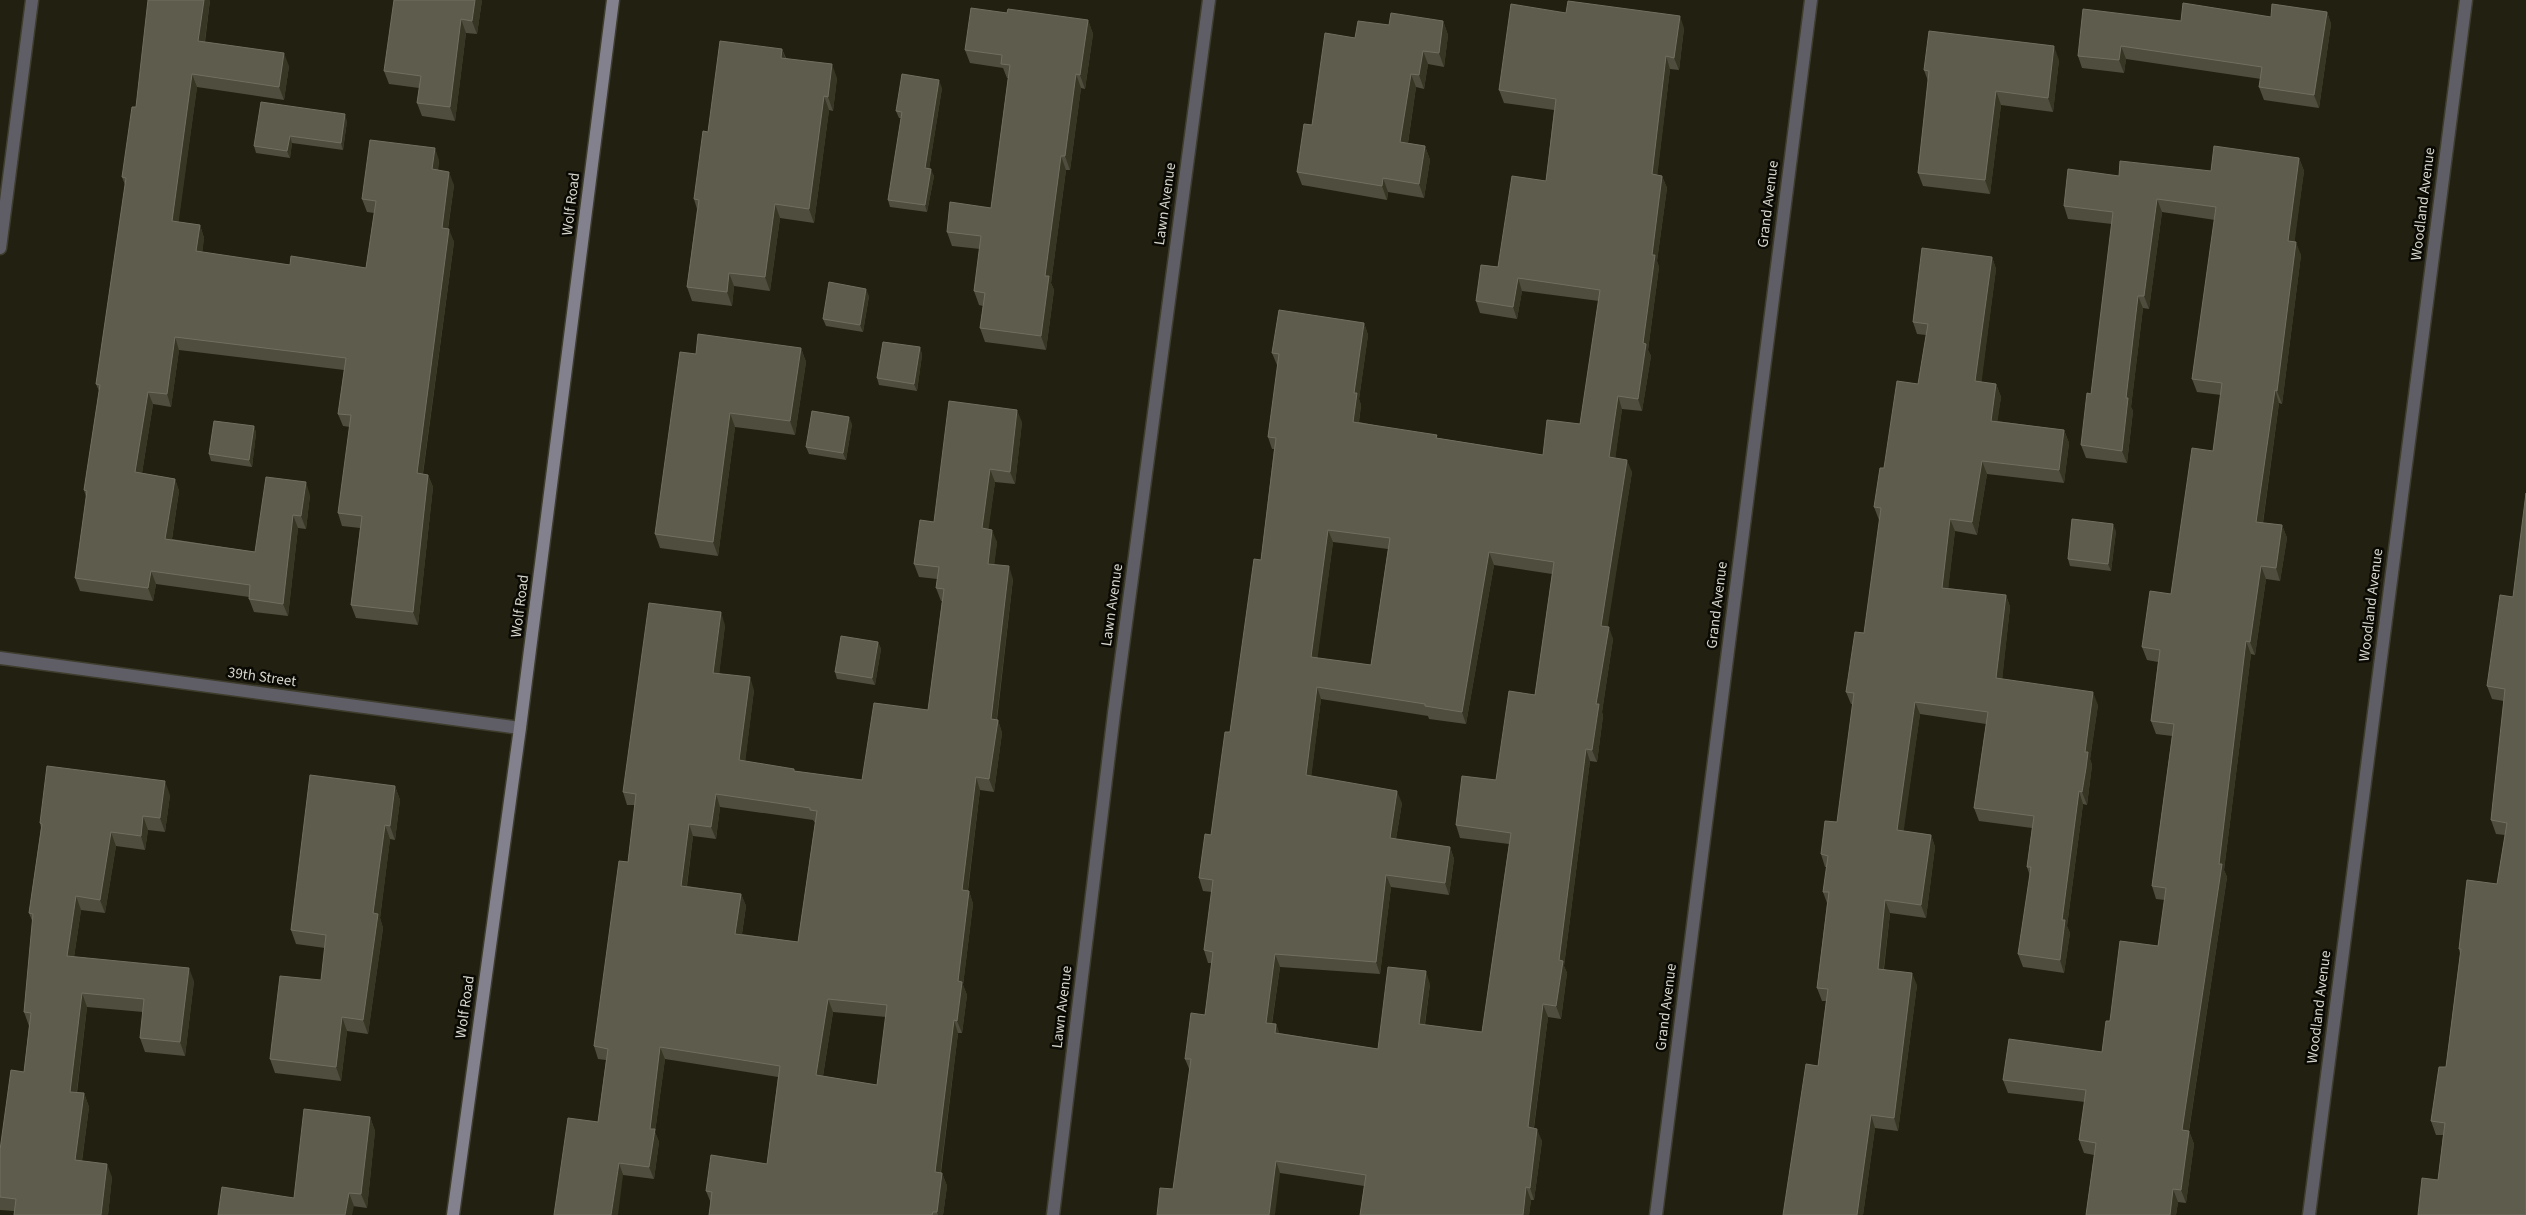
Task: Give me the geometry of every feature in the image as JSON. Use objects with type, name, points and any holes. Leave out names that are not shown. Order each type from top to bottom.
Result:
[{"type":"main road","name":"Wolf Road","points":[[453,1215],[520,728],[613,0]]},
{"type":"street","points":[[0,248],[32,0]]},
{"type":"street","name":"Lawn Avenue","points":[[1052,1215],[1114,713],[1209,0]]},
{"type":"street","name":"Grand Avenue","points":[[1656,1215],[1811,0]]},
{"type":"street","name":"Woodland Avenue","points":[[2309,1215],[2466,0]]},
{"type":"street","name":"39th Street","points":[[0,658],[520,728]]},
{"type":"building","points":[[148,0],[204,0],[198,41],[284,53],[279,87],[192,74],[172,221],[200,225],[196,251],[290,265],[291,256],[366,268],[376,201],[362,199],[370,140],[435,148],[432,169],[449,172],[442,228],[449,229],[417,473],[428,475],[413,612],[351,605],[362,516],[338,513],[351,415],[338,414],[346,358],[175,337],[167,394],[148,392],[135,472],[175,479],[165,539],[255,552],[266,477],[306,482],[301,516],[293,515],[283,604],[249,599],[250,585],[151,571],[148,588],[75,578],[87,491],[84,490],[100,385],[96,384],[126,178],[122,177],[132,107],[136,107]]},
{"type":"building","points":[[394,0],[475,0],[472,21],[461,19],[450,107],[417,103],[421,76],[384,71]]},
{"type":"building","points":[[1568,1],[1680,16],[1674,58],[1666,56],[1652,174],[1662,176],[1652,255],[1655,255],[1643,343],[1646,344],[1638,399],[1618,396],[1609,457],[1627,460],[1601,626],[1609,627],[1596,704],[1599,704],[1592,750],[1586,749],[1559,960],[1563,961],[1556,1006],[1543,1004],[1528,1127],[1537,1129],[1530,1188],[1526,1187],[1523,1215],[1360,1215],[1366,1175],[1276,1161],[1269,1215],[1157,1215],[1160,1188],[1173,1189],[1191,1059],[1185,1059],[1191,1013],[1205,1015],[1213,952],[1204,950],[1213,880],[1199,878],[1205,834],[1211,835],[1225,732],[1230,732],[1254,559],[1261,560],[1276,438],[1268,437],[1279,354],[1272,353],[1279,310],[1364,323],[1354,393],[1357,393],[1353,422],[1437,435],[1436,438],[1543,455],[1547,420],[1580,424],[1600,290],[1518,278],[1513,307],[1476,301],[1481,265],[1498,267],[1512,176],[1546,181],[1556,99],[1499,90],[1511,4],[1566,13]],"holes":[[[1328,530],[1390,538],[1371,665],[1311,657]],[[1489,552],[1554,562],[1535,695],[1509,691],[1496,780],[1462,776],[1456,825],[1511,833],[1482,1032],[1419,1024],[1426,971],[1388,967],[1378,1049],[1275,1033],[1276,1024],[1266,1023],[1275,954],[1376,962],[1386,875],[1445,883],[1450,847],[1390,838],[1397,791],[1306,775],[1317,687],[1425,704],[1425,706],[1462,712]]]},
{"type":"building","points":[[2183,3],[2271,17],[2272,4],[2327,12],[2314,95],[2259,87],[2262,67],[2121,46],[2119,60],[2078,56],[2083,9],[2181,21]]},
{"type":"building","points":[[971,8],[1007,13],[1008,9],[1088,20],[1080,75],[1076,74],[1065,156],[1061,156],[1045,276],[1049,276],[1041,336],[980,328],[985,293],[974,291],[981,236],[947,232],[950,202],[991,208],[1010,65],[1001,64],[1002,55],[965,50]]},
{"type":"building","points":[[1391,13],[1443,21],[1439,53],[1423,51],[1419,75],[1411,74],[1400,142],[1425,146],[1419,184],[1383,178],[1382,186],[1297,172],[1304,124],[1312,125],[1325,33],[1355,38],[1358,21],[1389,25]]},
{"type":"building","points":[[1929,31],[2054,46],[2048,98],[1996,91],[1985,180],[1918,173],[1929,71],[1924,70]]},
{"type":"building","points":[[720,41],[782,49],[781,58],[832,64],[828,97],[824,96],[809,209],[775,204],[765,277],[729,273],[727,292],[687,287],[699,200],[694,199],[703,131],[708,132]]},
{"type":"building","points":[[902,74],[939,80],[925,168],[931,169],[925,205],[888,200],[902,112],[896,111]]},
{"type":"building","points":[[261,102],[345,114],[341,143],[290,136],[287,151],[254,146]]},
{"type":"building","points":[[2214,146],[2299,158],[2288,241],[2296,242],[2277,391],[2275,390],[2256,522],[2282,525],[2276,568],[2261,566],[2250,642],[2246,641],[2219,864],[2222,864],[2182,1130],[2189,1131],[2181,1190],[2173,1189],[2170,1215],[2086,1215],[2096,1143],[2079,1140],[2086,1090],[2003,1080],[2009,1039],[2102,1052],[2106,1021],[2110,1021],[2120,941],[2158,946],[2166,888],[2152,886],[2174,724],[2151,721],[2160,650],[2142,647],[2150,591],[2171,594],[2192,448],[2213,451],[2222,383],[2192,379],[2216,207],[2157,199],[2144,296],[2138,296],[2122,451],[2081,445],[2087,393],[2091,394],[2113,212],[2064,206],[2068,169],[2119,176],[2120,161],[2211,171]]},
{"type":"building","points":[[1922,248],[1992,257],[1975,381],[1996,384],[1991,421],[2064,430],[2059,470],[1982,461],[1972,522],[1950,519],[1942,588],[2006,595],[1996,678],[2093,692],[2085,752],[2088,752],[2086,768],[2082,792],[2079,791],[2062,920],[2065,920],[2060,960],[2018,954],[2031,867],[2027,867],[2034,816],[1974,808],[1988,712],[1915,702],[1897,830],[1931,835],[1921,905],[1885,900],[1878,969],[1912,973],[1894,1118],[1871,1115],[1857,1215],[1783,1215],[1806,1064],[1818,1066],[1828,989],[1817,988],[1829,892],[1823,892],[1828,856],[1821,854],[1825,821],[1837,822],[1854,693],[1846,692],[1855,632],[1864,633],[1881,508],[1874,507],[1880,468],[1884,468],[1897,381],[1918,384],[1928,324],[1913,322]]},
{"type":"building","points":[[829,282],[866,289],[860,325],[823,319]]},
{"type":"building","points":[[698,334],[801,348],[790,421],[730,413],[713,542],[655,534],[680,352],[696,354]]},
{"type":"building","points":[[883,342],[920,347],[914,384],[877,378]]},
{"type":"building","points":[[949,401],[1017,410],[1010,472],[990,469],[982,528],[992,530],[988,564],[1009,566],[991,719],[998,720],[989,779],[976,777],[962,890],[969,891],[958,981],[962,982],[957,1021],[954,1020],[935,1172],[942,1173],[937,1212],[933,1212],[932,1215],[709,1215],[712,1192],[706,1191],[711,1155],[767,1164],[780,1066],[660,1047],[650,1129],[655,1129],[649,1167],[619,1163],[611,1215],[554,1215],[568,1118],[598,1122],[608,1049],[594,1046],[619,861],[628,862],[636,794],[623,792],[649,603],[721,612],[713,673],[750,677],[739,760],[794,769],[794,771],[862,780],[874,703],[928,710],[944,589],[936,588],[939,567],[914,564],[920,520],[934,522]],"holes":[[[716,794],[810,808],[810,810],[817,811],[798,942],[735,934],[741,894],[681,886],[689,824],[711,827]],[[828,999],[887,1005],[877,1085],[816,1075]]]},
{"type":"building","points":[[812,411],[849,417],[843,453],[806,447]]},
{"type":"building","points":[[214,421],[254,426],[249,460],[209,454]]},
{"type":"building","points":[[2526,493],[2526,1215],[2418,1215],[2422,1178],[2438,1180],[2445,1123],[2431,1121],[2439,1067],[2446,1067],[2461,949],[2459,949],[2467,880],[2497,884],[2507,823],[2491,820],[2505,689],[2487,686],[2500,595],[2513,597]]},
{"type":"building","points":[[2072,519],[2113,524],[2108,564],[2068,559]]},
{"type":"building","points":[[841,636],[878,642],[872,678],[835,672]]},
{"type":"building","points":[[47,766],[165,781],[160,818],[143,816],[141,836],[111,832],[100,900],[76,896],[67,956],[189,968],[180,1042],[140,1038],[144,999],[82,993],[70,1092],[84,1093],[75,1160],[107,1164],[101,1215],[14,1215],[16,1199],[0,1197],[0,1150],[11,1070],[24,1072],[31,1013],[24,1012],[33,914],[29,913],[42,824],[40,823]]},
{"type":"building","points":[[310,775],[395,786],[390,826],[385,825],[373,913],[378,914],[363,1020],[342,1017],[336,1067],[270,1059],[280,976],[321,980],[326,935],[291,930]]},
{"type":"building","points":[[304,1109],[370,1117],[361,1194],[349,1193],[345,1215],[218,1215],[222,1187],[294,1198]]}]
